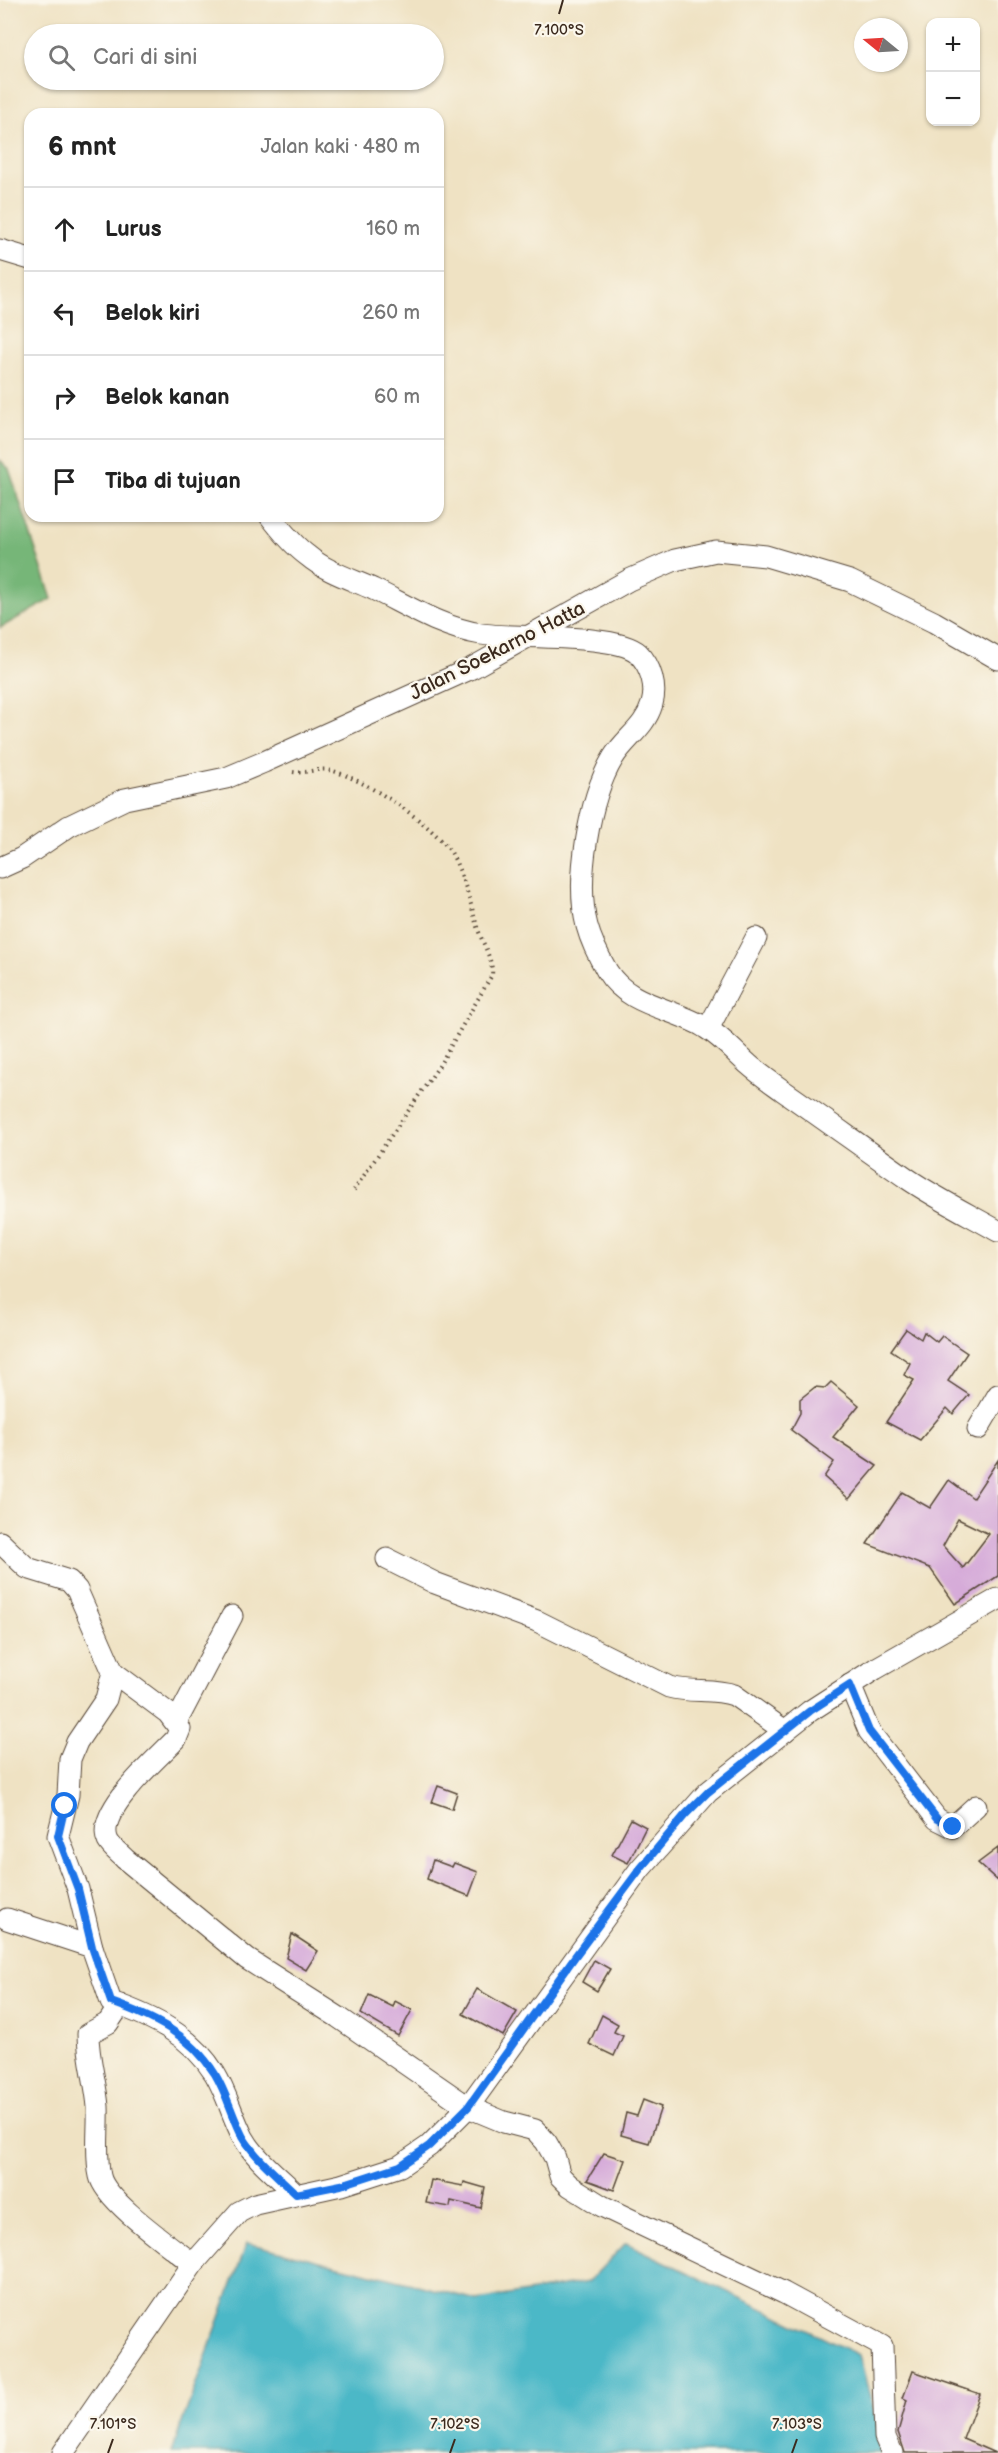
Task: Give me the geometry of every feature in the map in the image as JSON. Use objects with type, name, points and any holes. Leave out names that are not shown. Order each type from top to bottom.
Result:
[{"type":"street","points":[[0,250],[24,257]]},
{"type":"street","points":[[276,522],[308,557],[351,582],[371,588],[433,619],[469,631],[525,638],[555,636],[624,647],[639,655],[651,675],[654,688],[652,704],[644,725],[614,757],[595,803],[583,886],[586,924],[606,969],[620,988],[660,1009],[708,1029],[728,1043],[748,1065],[840,1132],[908,1179],[998,1231]]},
{"type":"street","name":"Jalan Soekarno Hatta","points":[[0,868],[22,858],[69,826],[125,799],[226,778],[472,668],[629,580],[675,560],[716,551],[765,556],[850,581],[934,622],[998,658]]},
{"type":"street","points":[[708,1029],[756,938]]},
{"type":"street","points":[[978,1429],[998,1395]]},
{"type":"street","points":[[0,1542],[27,1568],[60,1577],[73,1586],[113,1672],[177,1721],[180,1729],[176,1739],[112,1807],[106,1830],[108,1841],[124,1858],[248,1959],[338,2017],[468,2107],[504,2122],[535,2130],[546,2142],[555,2158],[560,2176],[570,2186],[602,2206],[784,2294],[882,2346],[885,2437],[892,2453]]},
{"type":"street","points":[[387,1559],[435,1582],[537,1621],[669,1688],[687,1692],[724,1692],[734,1695],[785,1731]]},
{"type":"street","points":[[63,2453],[194,2264],[239,2212],[255,2204],[341,2185],[400,2166],[429,2146],[468,2107],[640,1869],[685,1815],[708,1792],[785,1731],[850,1685],[998,1599]]},
{"type":"street","points":[[177,1721],[232,1616]]},
{"type":"street","points":[[113,1672],[106,1699],[77,1742],[70,1759],[68,1795],[58,1829],[58,1836],[78,1889],[92,1947],[111,2002],[168,2025],[194,2048],[214,2073],[243,2136],[255,2154],[296,2194]]},
{"type":"street","points":[[850,1685],[869,1731],[937,1819],[953,1827],[976,1806]]},
{"type":"street","points":[[7,1919],[92,1947]]},
{"type":"street","points":[[120,2005],[108,2023],[88,2034],[88,2051],[98,2107],[100,2178],[109,2194],[125,2209],[194,2264]]},
{"type":"path","points":[[264,762],[300,773],[328,770],[378,790],[419,822],[451,852],[464,880],[481,943],[493,966],[492,975],[439,1066],[354,1190]]},
{"type":"green space","points":[[0,460],[9,469],[24,514],[24,522],[27,522],[52,599],[0,628]]},
{"type":"water","points":[[247,2243],[477,2300],[588,2282],[626,2243],[859,2355],[885,2453],[171,2453]]},
{"type":"building","points":[[906,1329],[921,1339],[924,1332],[937,1342],[942,1336],[967,1353],[948,1381],[969,1395],[953,1414],[947,1408],[920,1440],[886,1422],[914,1380],[904,1375],[910,1363],[891,1350]]},
{"type":"building","points":[[831,1382],[859,1405],[833,1437],[877,1466],[849,1499],[824,1477],[834,1462],[791,1430],[800,1413],[800,1399],[815,1387],[825,1388]]},
{"type":"building","points":[[998,1460],[998,1576],[955,1604],[930,1568],[867,1544],[902,1492],[930,1508],[949,1480],[973,1498]],"holes":[[[958,1519],[989,1534],[963,1568],[943,1546]]]},
{"type":"building","points":[[438,1786],[457,1793],[452,1809],[432,1802]]},
{"type":"building","points":[[631,1819],[646,1827],[628,1863],[612,1855]]},
{"type":"building","points":[[998,1848],[998,1881],[978,1863]]},
{"type":"building","points":[[433,1860],[452,1867],[454,1863],[478,1872],[469,1896],[427,1879]]},
{"type":"building","points":[[292,1934],[318,1951],[306,1970],[286,1958]]},
{"type":"building","points":[[594,1960],[610,1969],[597,1991],[582,1982]]},
{"type":"building","points":[[477,1989],[517,2012],[503,2036],[463,2014]]},
{"type":"building","points":[[369,1995],[393,2007],[395,2001],[412,2010],[398,2036],[361,2014]]},
{"type":"building","points":[[602,2015],[618,2024],[614,2032],[623,2036],[614,2056],[589,2044]]},
{"type":"building","points":[[643,2100],[661,2107],[649,2143],[621,2135],[626,2113],[637,2116]]},
{"type":"building","points":[[604,2153],[625,2160],[614,2190],[587,2180]]},
{"type":"building","points":[[431,2180],[463,2186],[464,2182],[485,2188],[481,2208],[451,2201],[450,2207],[426,2203]]},
{"type":"building","points":[[913,2371],[980,2394],[963,2439],[995,2453],[905,2453],[898,2432],[907,2400],[903,2398]]},
{"type":"route","points":[[65,1806],[60,1819],[58,1836],[78,1889],[92,1947],[111,2002],[168,2025],[194,2048],[214,2073],[243,2136],[255,2154],[296,2194],[341,2185],[400,2166],[429,2146],[468,2107],[576,1955],[640,1869],[685,1815],[708,1792],[810,1711],[850,1685],[869,1731],[937,1819],[953,1827]]}]
